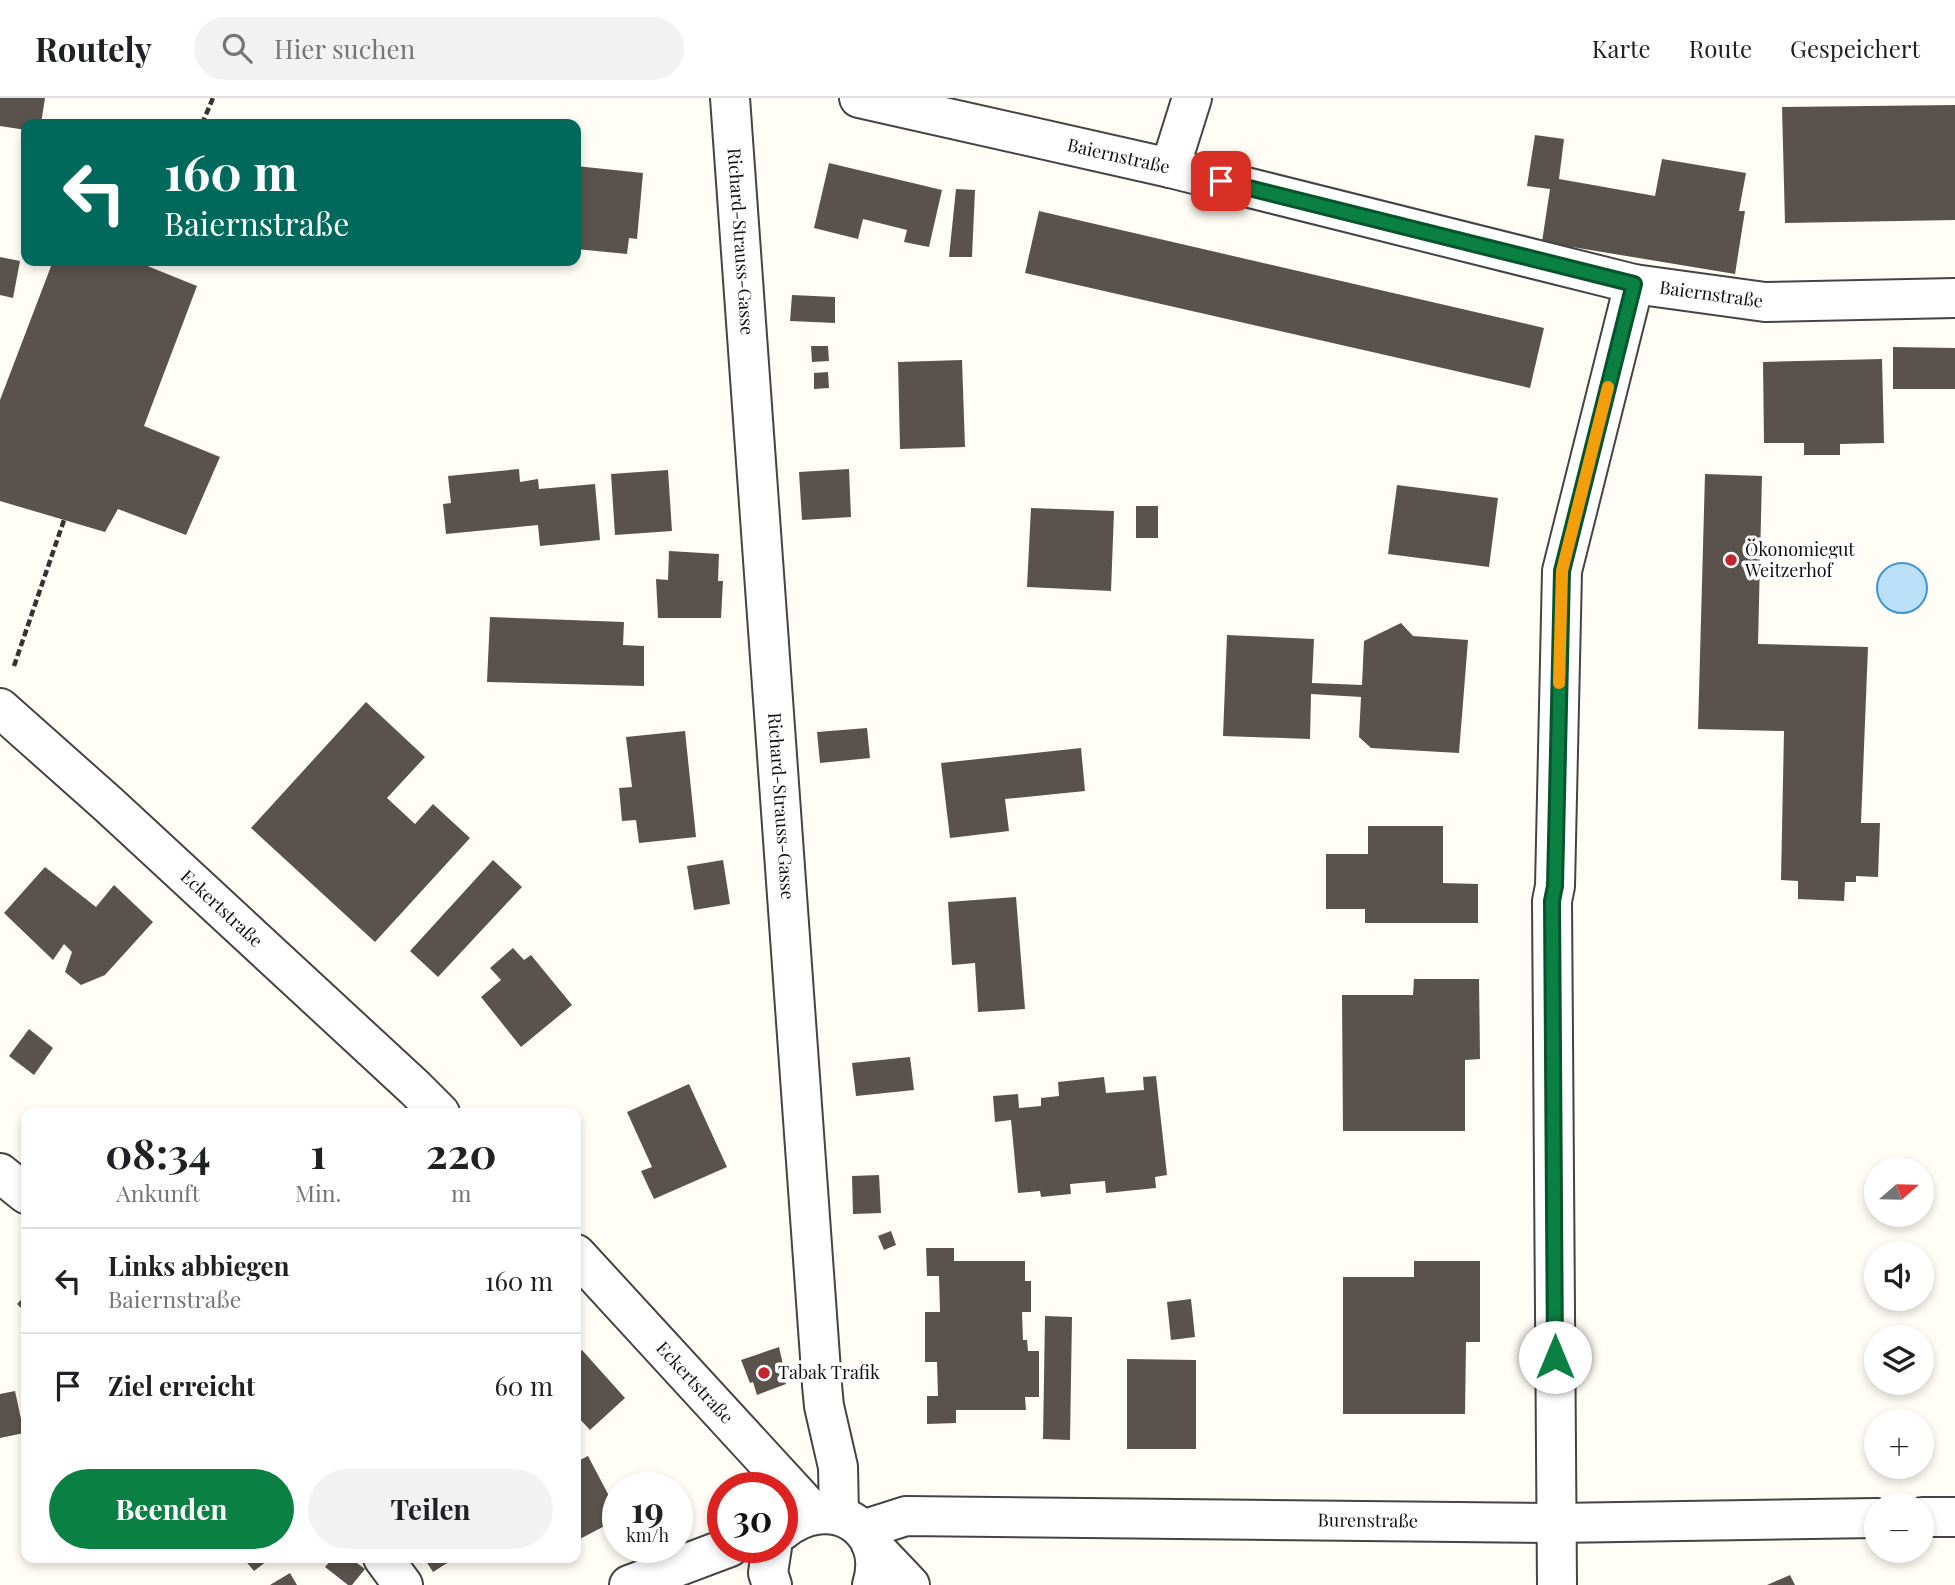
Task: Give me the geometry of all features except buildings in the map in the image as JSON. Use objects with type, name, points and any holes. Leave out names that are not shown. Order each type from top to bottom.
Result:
[{"type":"street","name":"Richard-Strauss-Gasse","points":[[730,98],[822,1385],[838,1467],[819,1528],[877,1570],[872,1585]]},
{"type":"street","name":"Baiernstraße","points":[[859,98],[1170,168],[1634,284],[1765,302],[1955,298]]},
{"type":"street","points":[[1170,168],[1192,98]]},
{"type":"street","points":[[1557,1585],[1552,901],[1555,886],[1562,571],[1634,284]]},
{"type":"street","name":"Eckertstraße","points":[[0,708],[108,804],[435,1108]]},
{"type":"street","points":[[0,1173],[21,1190]]},
{"type":"street","name":"Eckertstraße","points":[[581,1260],[819,1528],[911,1585]]},
{"type":"street","name":"Burenstraße","points":[[819,1528],[906,1516],[1556,1523],[1864,1518]]},
{"type":"street","points":[[1934,1517],[1955,1517]]},
{"type":"street","points":[[629,1585],[707,1556]]},
{"type":"street","points":[[387,1563],[402,1585]]},
{"type":"street","points":[[770,1563],[768,1573],[772,1585]]},
{"type":"path","points":[[204,119],[213,98]]},
{"type":"path","points":[[14,666],[64,520]]},
{"type":"water","points":[[1902,563],[1920,570],[1927,588],[1920,606],[1902,613],[1884,606],[1877,588],[1884,570]]},
{"type":"slow traffic","points":[[1559,683],[1562,571],[1608,387]]},
{"type":"place","name":"Ökonomiegut Weitzerhof","points":[[1731,560]]},
{"type":"place","name":"Tabak Trafik","points":[[764,1373]]},
{"type":"route","points":[[1221,181],[1634,284],[1562,571],[1555,886],[1552,901],[1555,1357]]}]
